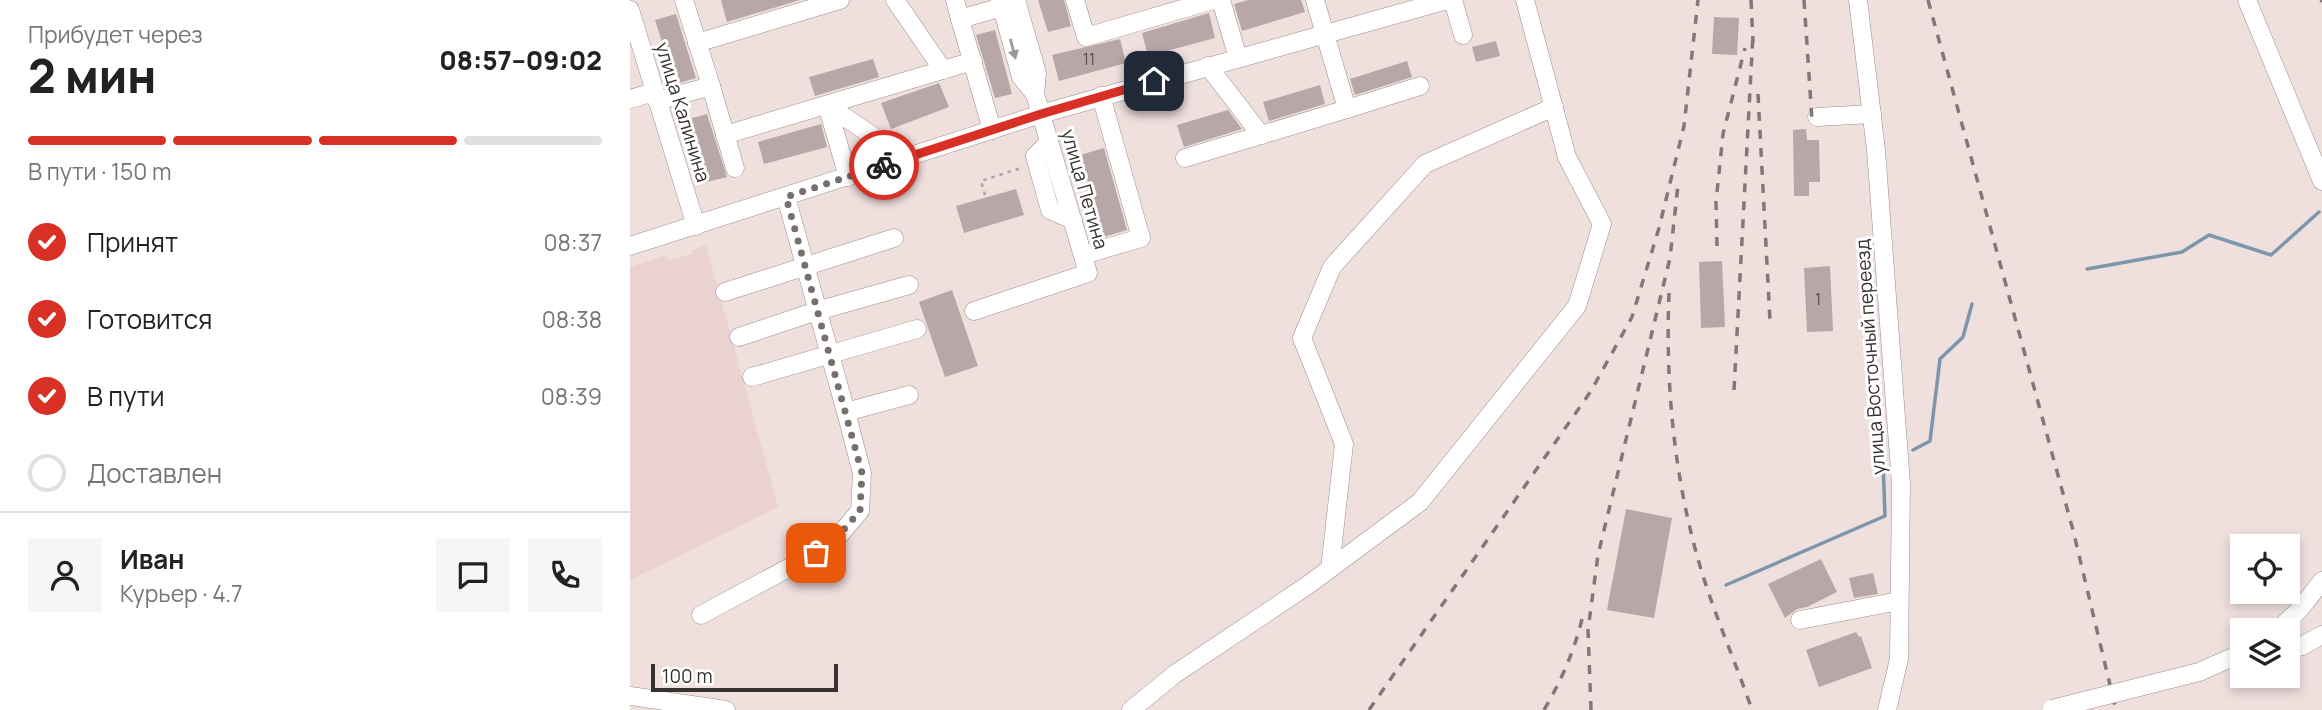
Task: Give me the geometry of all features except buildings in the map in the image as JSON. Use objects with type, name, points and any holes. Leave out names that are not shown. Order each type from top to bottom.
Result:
[{"type":"street","points":[[684,0],[735,168]]},
{"type":"street","points":[[697,43],[840,0]]},
{"type":"street","points":[[895,0],[943,70]]},
{"type":"street","points":[[955,0],[992,130]]},
{"type":"street","points":[[1075,0],[1086,37],[1213,0]]},
{"type":"street","points":[[1221,0],[1238,58]]},
{"type":"street","points":[[1315,0],[1347,109]]},
{"type":"street","points":[[630,246],[1041,114],[1325,33],[1408,5],[1447,0]]},
{"type":"street","points":[[1453,0],[1463,35]]},
{"type":"street","points":[[1131,710],[1175,674],[1330,569],[1420,502],[1577,306],[1602,224],[1567,157],[1525,0]]},
{"type":"street","name":"улица Восточный переезд","points":[[1858,0],[1872,114],[1901,484],[1899,659],[1888,710]]},
{"type":"street","points":[[2248,0],[2322,181]]},
{"type":"street","points":[[961,19],[1006,2]]},
{"type":"street","name":"улица Петина","points":[[974,311],[1088,273],[1035,93],[1021,77],[1006,2]]},
{"type":"street","name":"улица Калинина","points":[[630,10],[696,226]]},
{"type":"street","points":[[726,135],[972,61]]},
{"type":"street","points":[[1208,66],[1261,135]]},
{"type":"street","points":[[630,99],[710,86]]},
{"type":"street","points":[[1185,158],[1420,86]]},
{"type":"street","points":[[1083,255],[1142,238],[1101,96]]},
{"type":"street","points":[[827,105],[905,158]]},
{"type":"street","points":[[827,105],[848,177]]},
{"type":"street","points":[[1330,569],[1344,444],[1302,338],[1332,267],[1425,164],[1553,107]]},
{"type":"street","points":[[1817,117],[1872,114]]},
{"type":"street","points":[[1049,142],[1035,156],[1050,210],[1073,220]]},
{"type":"street","points":[[701,615],[831,544],[860,511],[862,473],[786,197]]},
{"type":"street","points":[[725,292],[894,238]]},
{"type":"street","points":[[738,337],[908,285]]},
{"type":"street","points":[[752,377],[917,329]]},
{"type":"street","points":[[846,412],[909,394]]},
{"type":"street","points":[[2291,618],[2322,582]]},
{"type":"street","points":[[1800,620],[1899,601]]},
{"type":"street","points":[[2300,647],[2322,635]]},
{"type":"street","points":[[2199,672],[2230,658]]},
{"type":"street","points":[[2051,710],[2230,666]]},
{"type":"street","points":[[630,696],[726,710]]},
{"type":"path","points":[[985,195],[981,181],[1037,163]]},
{"type":"shaded area","points":[[706,245],[778,507],[630,580],[630,267],[665,256],[670,260],[692,254],[693,250]]},
{"type":"waterway","points":[[2087,269],[2182,252],[2209,235],[2271,255],[2319,212]]},
{"type":"waterway","points":[[1913,450],[1930,441],[1940,359],[1963,337],[1972,304]]},
{"type":"waterway","points":[[1726,585],[1885,516],[1883,460]]},
{"type":"railway","points":[[1369,710],[1591,391],[1632,317],[1659,228],[1684,126],[1698,0]]},
{"type":"railway","points":[[1751,0],[1753,42]]},
{"type":"railway","points":[[1804,0],[1812,120]]},
{"type":"railway","points":[[1928,0],[2073,530],[2116,710]]},
{"type":"railway","points":[[1734,390],[1753,34]]},
{"type":"railway","points":[[1717,246],[1716,202],[1723,134],[1745,48]]},
{"type":"railway","points":[[1758,94],[1770,321]]},
{"type":"railway","points":[[1591,710],[1588,630],[1598,555],[1670,258],[1678,185]]},
{"type":"railway","points":[[1669,293],[1669,365],[1679,474],[1704,579],[1752,710]]},
{"type":"railway","points":[[1544,710],[1566,666],[1582,619]]},
{"type":"way so far","points":[[816,553],[831,544],[860,511],[862,473],[786,197],[884,165]]},
{"type":"route","points":[[884,165],[1154,81]]}]
